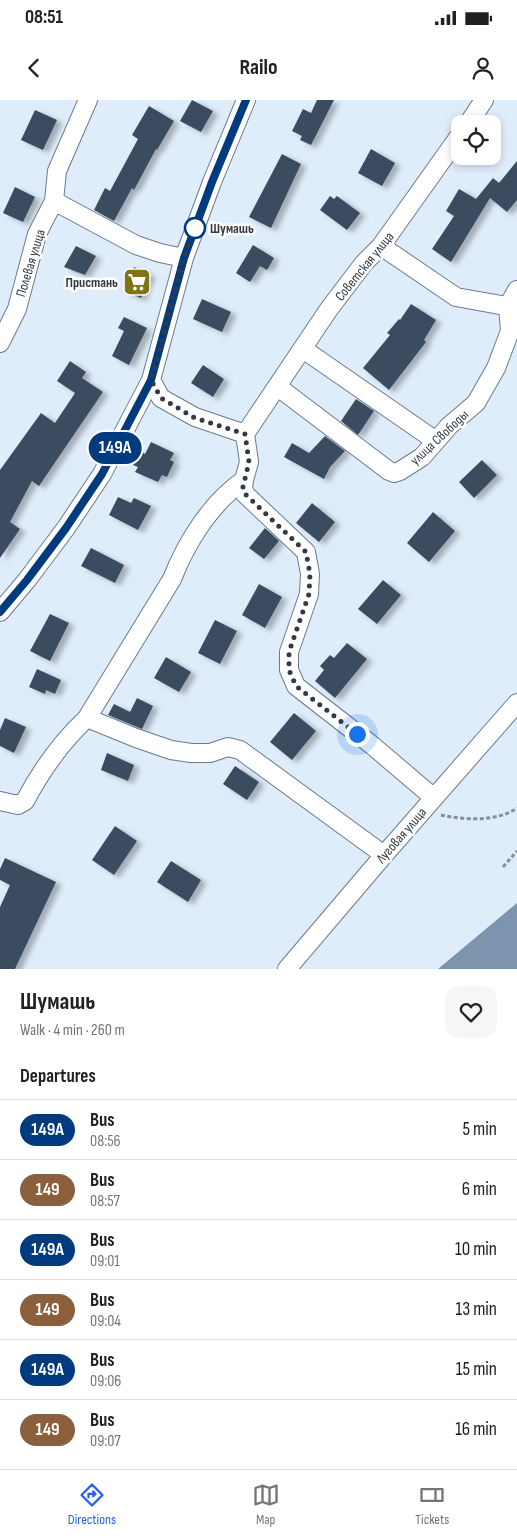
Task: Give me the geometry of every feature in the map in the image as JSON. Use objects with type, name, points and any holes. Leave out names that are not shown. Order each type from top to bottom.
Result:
[{"type":"street","name":"Полевая улица","points":[[0,342],[17,309],[37,234],[54,201],[57,172],[88,100]]},
{"type":"street","points":[[0,612],[38,565],[102,474],[151,380],[184,258],[212,182],[246,100]]},
{"type":"street","points":[[474,115],[484,100]]},
{"type":"street","name":"Советская улица","points":[[245,434],[329,310],[364,263],[381,246],[451,148]]},
{"type":"street","points":[[54,201],[136,245],[184,258]]},
{"type":"street","points":[[381,246],[456,297],[512,307],[517,290]]},
{"type":"street","name":"улица Свободы","points":[[274,392],[389,471],[394,473],[400,471],[422,457],[436,440],[476,403],[496,368],[510,331],[512,307]]},
{"type":"street","points":[[303,349],[436,440]]},
{"type":"street","points":[[151,380],[161,398],[195,418],[245,434],[249,462],[243,487],[245,494],[306,552],[310,574],[309,594],[289,652],[289,670],[296,686],[373,746],[429,804]]},
{"type":"street","points":[[0,801],[18,805],[25,801],[57,749],[87,718],[172,578],[181,556],[202,523],[231,489],[244,480]]},
{"type":"street","name":"Луговая улица","points":[[286,969],[517,703]]},
{"type":"street","points":[[87,718],[170,750],[191,753],[210,753],[228,748],[240,750],[384,855]]},
{"type":"path","points":[[429,804],[444,816],[473,820],[510,814],[517,808]]},
{"type":"path","points":[[503,867],[517,851]]},
{"type":"water","points":[[517,903],[517,969],[438,969]]},
{"type":"building","points":[[192,100],[213,111],[201,132],[180,121]]},
{"type":"building","points":[[317,100],[334,100],[311,145],[300,140],[302,136],[292,131],[303,109],[311,113]]},
{"type":"building","points":[[149,106],[174,121],[156,149],[134,190],[132,188],[114,221],[94,210],[105,188],[110,191],[138,139],[132,135]]},
{"type":"building","points":[[35,110],[57,120],[43,150],[21,140]]},
{"type":"building","points":[[371,149],[395,163],[382,186],[358,173]]},
{"type":"building","points":[[282,154],[301,164],[271,228],[249,217]]},
{"type":"building","points":[[517,161],[517,200],[507,212],[490,198],[451,262],[432,249],[454,216],[446,211],[459,189],[476,199],[493,178],[499,183]]},
{"type":"building","points":[[15,187],[35,197],[23,222],[3,213]]},
{"type":"building","points":[[330,196],[334,199],[337,196],[360,213],[347,230],[320,210]]},
{"type":"building","points":[[253,245],[274,258],[267,270],[260,266],[250,282],[236,273]]},
{"type":"building","points":[[76,246],[96,256],[85,275],[64,267]]},
{"type":"building","name":"Пристань","points":[[134,267],[150,274],[141,298],[124,291]]},
{"type":"building","points":[[202,299],[231,312],[222,332],[193,319]]},
{"type":"building","points":[[411,304],[436,320],[424,340],[426,342],[389,390],[363,368],[390,335],[387,333],[400,320]]},
{"type":"building","points":[[124,317],[147,328],[129,365],[112,356],[124,331],[118,328]]},
{"type":"building","points":[[70,361],[86,372],[82,378],[103,392],[39,486],[32,481],[10,522],[20,529],[0,558],[0,470],[41,413],[55,423],[75,393],[57,381]]},
{"type":"building","points":[[203,365],[224,379],[213,397],[191,383]]},
{"type":"building","points":[[356,399],[374,411],[358,435],[341,421]]},
{"type":"building","points":[[325,436],[345,451],[330,467],[324,479],[284,457],[292,443],[309,453]]},
{"type":"building","points":[[151,442],[174,453],[170,460],[174,462],[167,477],[162,475],[158,482],[135,472],[138,467],[133,465],[140,451],[145,454]]},
{"type":"building","points":[[482,460],[497,475],[474,498],[459,482]]},
{"type":"building","points":[[118,497],[131,503],[134,498],[151,506],[138,530],[109,515]]},
{"type":"building","points":[[312,503],[335,522],[319,542],[296,523]]},
{"type":"building","points":[[433,512],[455,531],[429,562],[407,543]]},
{"type":"building","points":[[265,528],[279,541],[264,559],[249,548]]},
{"type":"building","points":[[91,548],[124,565],[115,583],[81,566]]},
{"type":"building","points":[[383,580],[401,595],[377,624],[358,609]]},
{"type":"building","points":[[259,584],[282,597],[265,628],[242,615]]},
{"type":"building","points":[[50,614],[69,623],[50,661],[30,651]]},
{"type":"building","points":[[215,620],[237,631],[220,664],[198,653]]},
{"type":"building","points":[[347,643],[367,659],[335,698],[315,681],[324,670],[320,666],[330,655],[334,658]]},
{"type":"building","points":[[166,657],[191,672],[179,692],[154,678]]},
{"type":"building","points":[[37,669],[61,680],[55,694],[46,690],[45,694],[29,687]]},
{"type":"building","points":[[137,698],[153,706],[142,729],[108,715],[114,704],[130,712]]},
{"type":"building","points":[[294,713],[316,731],[292,760],[270,742]]},
{"type":"building","points":[[5,718],[26,727],[14,753],[0,746],[0,730]]},
{"type":"building","points":[[107,753],[134,765],[128,781],[101,770]]},
{"type":"building","points":[[235,766],[259,782],[247,800],[223,784]]},
{"type":"building","points":[[115,826],[137,841],[114,875],[92,860]]},
{"type":"building","points":[[5,858],[56,882],[15,969],[0,969],[0,907],[10,885],[0,880],[0,869]]},
{"type":"building","points":[[171,861],[201,880],[188,902],[157,882]]},
{"type":"bus line","name":"149А","points":[[0,612],[66,528],[102,474],[151,380],[184,258],[212,182],[246,100]]},
{"type":"place","name":"Шумашь","points":[[195,228]]},
{"type":"place","name":"Пристань","points":[[137,282]]},
{"type":"route","points":[[195,228],[196,224],[184,258],[151,380],[161,398],[195,418],[245,434],[249,462],[243,487],[245,494],[306,552],[310,574],[309,594],[289,652],[289,670],[296,686],[357,734]]}]
